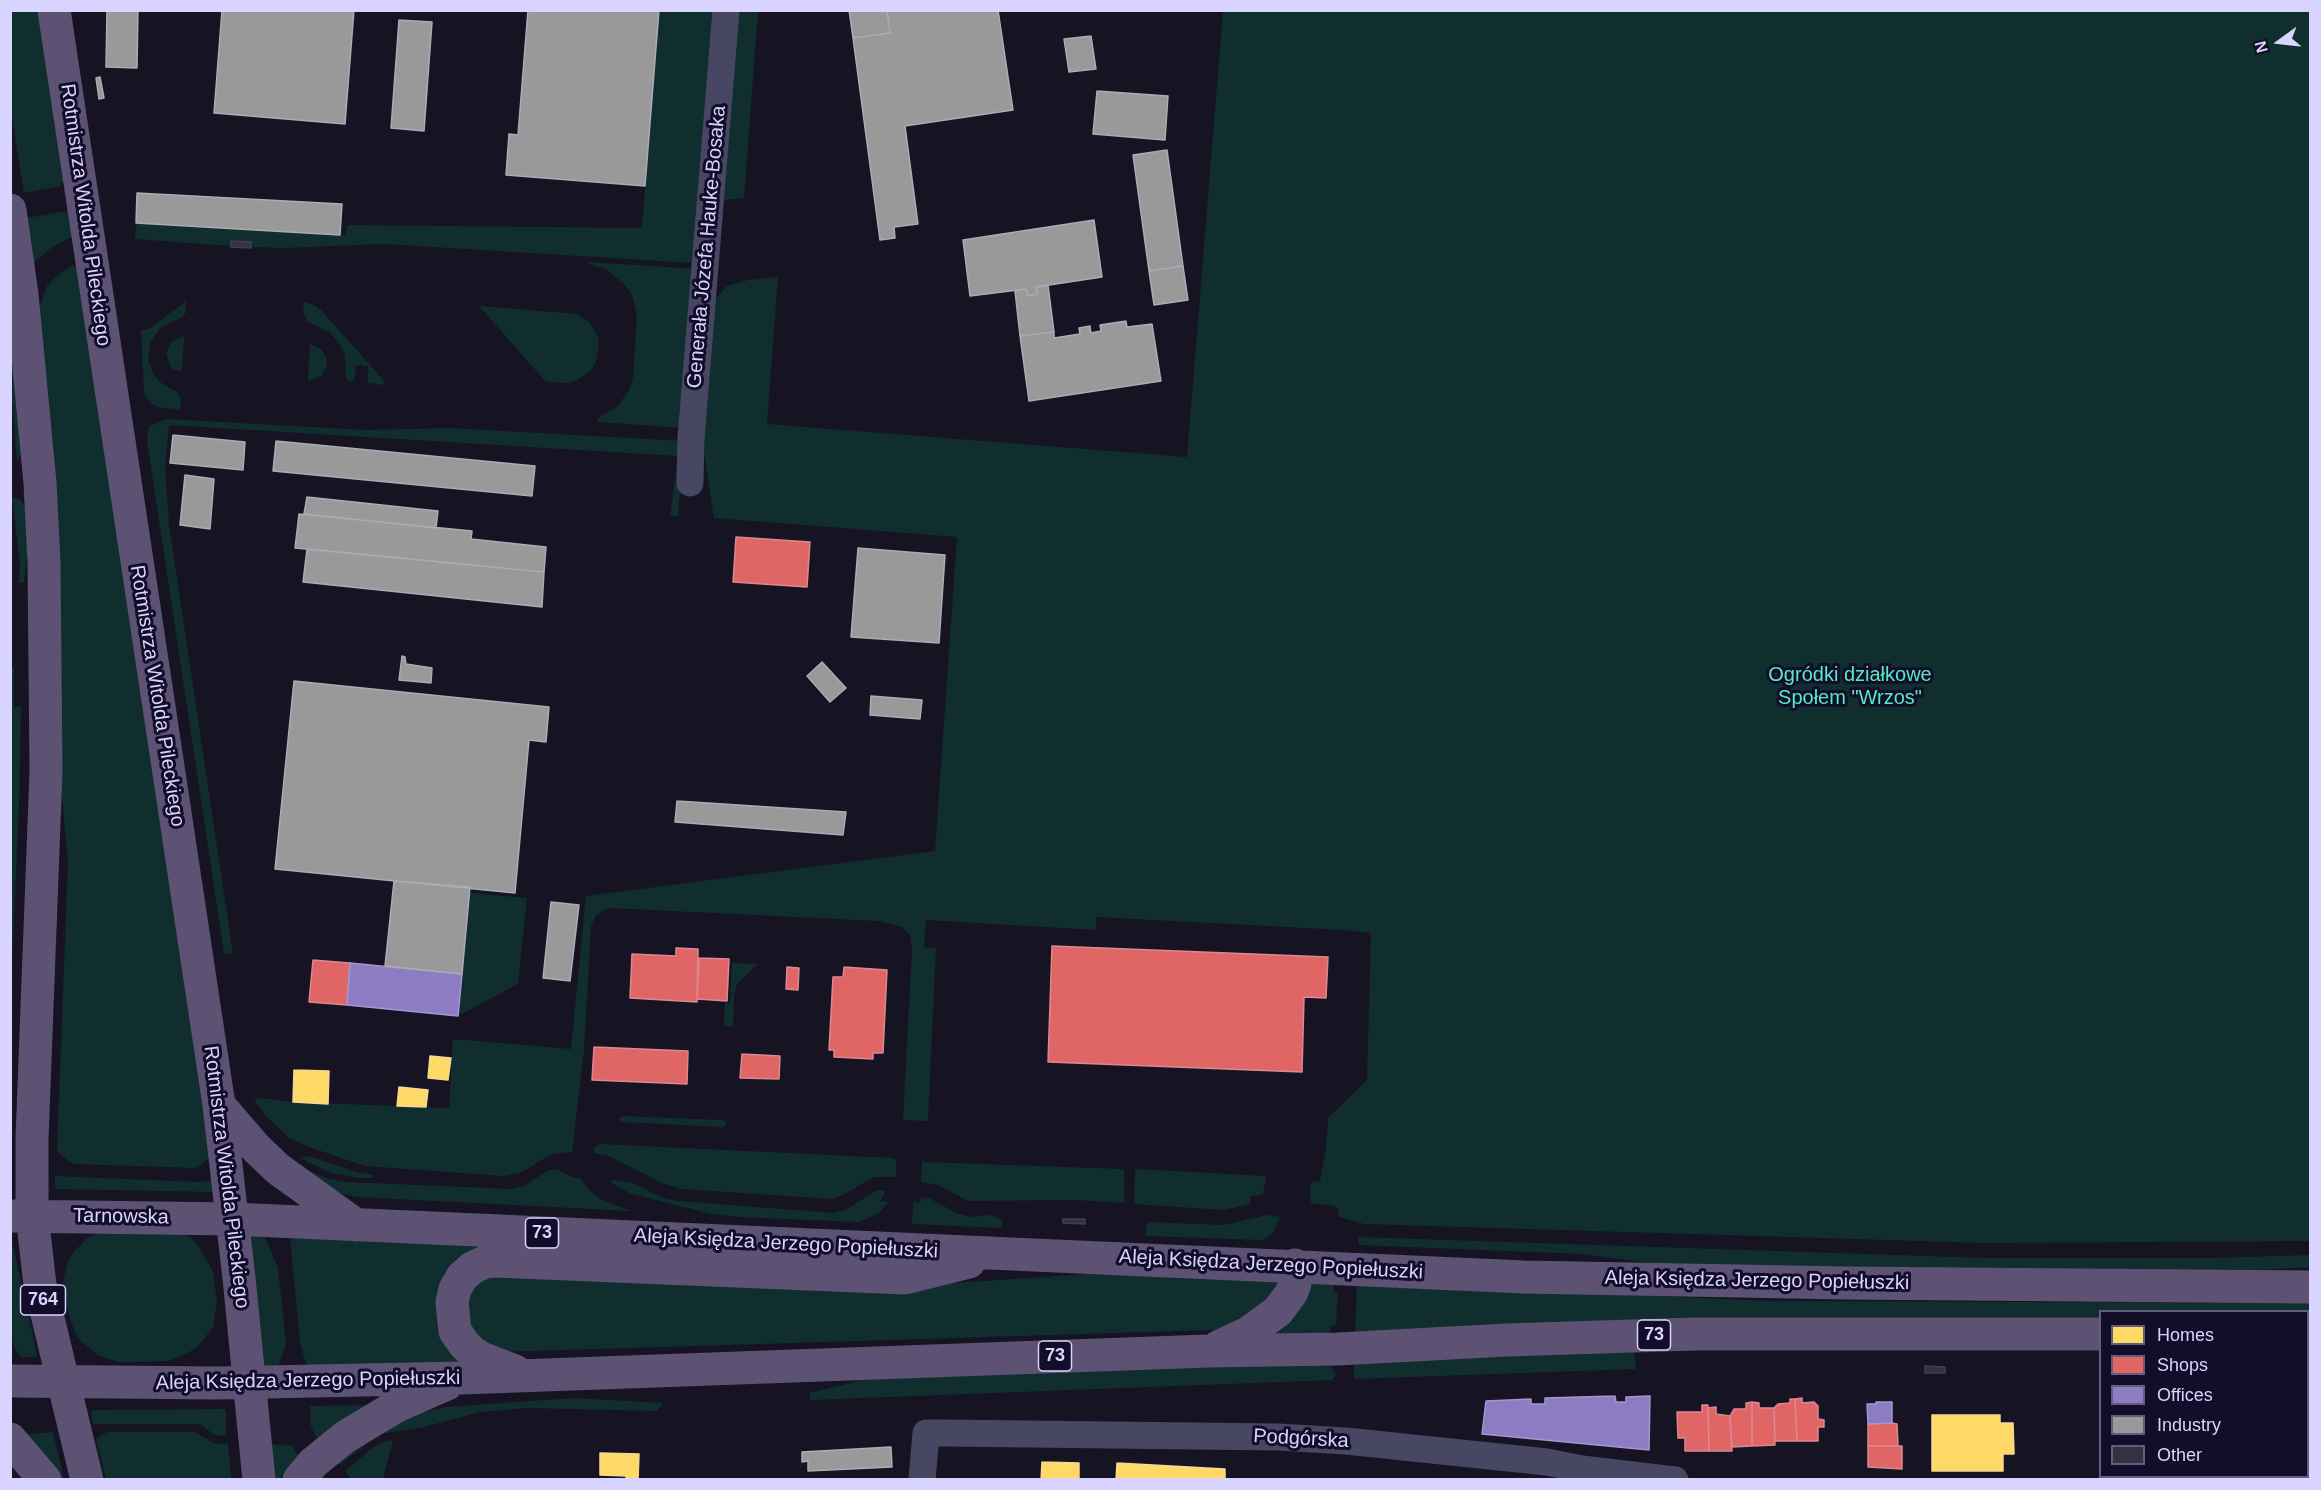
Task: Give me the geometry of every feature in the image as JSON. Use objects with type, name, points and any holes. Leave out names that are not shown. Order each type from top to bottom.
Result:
[{"type":"main road","name":"Rotmistrza Witolda Pileckiego","points":[[54,10],[219,1106],[259,1479]]},
{"type":"main road","name":"764","points":[[10,210],[22,294],[40,483],[44,562],[46,771],[34,1082],[21,1216],[63,1383]]},
{"type":"main road","points":[[10,1112],[34,1082]]},
{"type":"main road","points":[[219,1106],[278,1169],[356,1225]]},
{"type":"main road","name":"Tarnowska","points":[[21,1216],[232,1219]]},
{"type":"main road","name":"Aleja Księdza Jerzego Popiełuszki","points":[[232,1219],[1536,1277],[1845,1283],[2310,1287]]},
{"type":"main road","points":[[526,1375],[481,1358],[464,1344],[456,1331],[452,1302],[455,1289],[462,1277],[472,1268],[485,1262],[508,1261],[905,1278],[1002,1254]]},
{"type":"main road","points":[[1208,1351],[1248,1333],[1278,1311],[1292,1292],[1295,1283],[1295,1265]]},
{"type":"main road","name":"Aleja Księdza Jerzego Popiełuszki","points":[[63,1383],[462,1378],[1208,1351],[1338,1349],[1507,1340],[1695,1334],[2099,1334]]},
{"type":"main road","points":[[299,1479],[345,1437],[395,1407],[462,1378]]},
{"type":"main road","name":"73","points":[[10,1381],[63,1383]]},
{"type":"main road","points":[[63,1383],[87,1479]]},
{"type":"main road","points":[[10,1438],[45,1479]]},
{"type":"street","name":"Generała Józefa Hauke-Bosaka","points":[[690,483],[691,438],[726,10]]},
{"type":"street","name":"Podgórska","points":[[922,1479],[926,1433],[1278,1437],[1442,1450],[1547,1462],[1564,1473],[1675,1479]]},
{"type":"green space","points":[[10,11],[39,11],[65,182],[60,183],[61,186],[24,193],[11,111]]},
{"type":"green space","points":[[659,11],[715,11],[693,263],[384,244],[283,248],[251,247],[250,242],[231,241],[230,246],[135,239],[136,223],[345,235],[348,225],[642,228]]},
{"type":"green space","points":[[738,11],[758,11],[744,198],[724,200]]},
{"type":"green space","name":"Ogródki działkowe Społem \"Wrzos\"","points":[[1223,11],[2310,11],[2310,1241],[1986,1243],[1364,1224],[1339,1217],[1339,1210],[1334,1206],[1311,1203],[1310,1183],[1320,1181],[1326,1149],[1328,1118],[1367,1080],[1371,933],[1344,930],[1096,917],[1096,930],[926,920],[924,947],[936,948],[928,1121],[903,1120],[912,949],[910,935],[902,927],[879,921],[609,908],[596,915],[591,926],[584,1050],[572,1152],[552,1154],[520,1173],[504,1176],[365,1166],[289,1138],[266,1116],[254,1100],[260,1098],[293,1102],[449,1108],[453,1039],[571,1049],[586,896],[935,851],[957,537],[714,518],[704,452],[704,426],[715,299],[727,286],[748,280],[778,277],[767,424],[1187,457]]},
{"type":"green space","points":[[68,211],[72,237],[52,247],[33,263],[26,218]]},
{"type":"green space","points":[[589,262],[697,269],[684,428],[598,422],[598,418],[618,406],[629,390],[633,378],[637,316],[632,295],[626,286],[606,269],[588,264]]},
{"type":"green space","points":[[73,265],[78,270],[210,1157],[197,1168],[75,1164],[57,1151],[68,862],[61,786],[39,316],[40,305],[47,286],[60,273]]},
{"type":"green space","points":[[186,301],[185,314],[160,328],[150,343],[148,360],[153,373],[160,382],[178,393],[181,400],[180,410],[157,407],[149,402],[144,393],[141,330],[149,329]]},
{"type":"green space","points":[[303,302],[312,304],[321,310],[385,382],[384,385],[368,383],[368,366],[356,365],[354,380],[351,382],[346,379],[345,355],[340,344],[329,332],[308,322],[304,314]]},
{"type":"green space","points":[[479,306],[577,314],[590,323],[598,337],[596,362],[591,370],[578,380],[568,383],[546,382]]},
{"type":"green space","points":[[10,320],[22,453],[17,461],[11,388]]},
{"type":"green space","points":[[184,336],[182,372],[171,368],[166,354],[171,342]]},
{"type":"green space","points":[[310,344],[322,350],[327,359],[327,366],[321,376],[308,381]]},
{"type":"green space","points":[[167,419],[367,430],[450,428],[684,441],[678,516],[670,516],[678,456],[169,425],[165,465],[169,525],[233,954],[224,953],[147,440],[149,426]]},
{"type":"green space","points":[[12,497],[21,500],[26,508],[28,547],[24,583],[19,583],[20,565]]},
{"type":"green space","points":[[11,667],[14,667],[14,707],[21,707],[11,987]]},
{"type":"green space","points":[[469,893],[527,898],[518,984],[458,1016]]},
{"type":"green space","points":[[732,963],[758,964],[737,984],[734,994],[733,1024],[730,1027],[724,1024],[725,1003],[730,1003]]},
{"type":"green space","points":[[623,1116],[720,1120],[725,1121],[726,1125],[723,1127],[621,1122],[619,1119]]},
{"type":"green space","points":[[600,1144],[893,1158],[896,1161],[896,1177],[874,1177],[832,1199],[682,1189],[664,1184],[609,1156],[594,1153],[594,1148]]},
{"type":"green space","points":[[308,1156],[356,1172],[374,1175],[373,1178],[360,1178],[331,1173],[300,1158]]},
{"type":"green space","points":[[922,1162],[1124,1169],[1124,1203],[1076,1200],[968,1201],[938,1185],[921,1182]]},
{"type":"green space","points":[[298,1163],[313,1173],[329,1179],[348,1182],[512,1189],[524,1186],[549,1170],[557,1169],[572,1177],[580,1178],[600,1199],[631,1211],[357,1197],[334,1192]]},
{"type":"green space","points":[[1135,1169],[1266,1176],[1263,1195],[1251,1196],[1250,1204],[1224,1210],[1134,1204]]},
{"type":"green space","points":[[55,1176],[199,1182],[216,1180],[215,1192],[57,1189]]},
{"type":"green space","points":[[613,1180],[633,1183],[665,1199],[679,1201],[834,1213],[845,1210],[876,1191],[886,1190],[880,1201],[889,1202],[878,1214],[859,1222],[739,1217],[711,1214],[629,1193],[612,1183]]},
{"type":"green space","points":[[921,1197],[931,1199],[958,1214],[972,1217],[991,1215],[1002,1220],[1002,1228],[912,1224],[913,1201],[920,1203]]},
{"type":"green space","points":[[1267,1215],[1280,1217],[1273,1233],[1263,1240],[1146,1236],[1147,1222],[1223,1225]]},
{"type":"green space","points":[[10,1232],[36,1357],[21,1357],[14,1347],[11,1331]]},
{"type":"green space","points":[[102,1232],[179,1233],[190,1237],[199,1247],[213,1272],[217,1302],[213,1327],[198,1346],[169,1361],[118,1362],[97,1355],[77,1337],[70,1319],[63,1282],[67,1264],[86,1239]]},
{"type":"green space","points":[[252,1235],[264,1235],[278,1268],[286,1344],[278,1367],[265,1368],[262,1365],[250,1238]]},
{"type":"green space","points":[[290,1236],[905,1262],[469,1257],[467,1363],[307,1367],[300,1343]]},
{"type":"green space","points":[[1358,1237],[1986,1258],[2211,1258],[2310,1255],[2310,1267],[2214,1273],[1678,1267],[1583,1254],[1359,1245]]},
{"type":"green space","points":[[1136,1271],[1282,1280],[1279,1293],[1229,1328],[1213,1330],[500,1352],[470,1335],[465,1295],[479,1276],[907,1286]]},
{"type":"green space","points":[[1306,1281],[1334,1282],[1333,1290],[1338,1294],[1336,1324],[1330,1328],[1330,1336],[1271,1338]]},
{"type":"green space","points":[[1357,1283],[1773,1301],[2310,1303],[2310,1315],[2309,1310],[2099,1310],[2099,1319],[1355,1336]]},
{"type":"green space","points":[[1634,1351],[1636,1369],[1354,1379],[1354,1361]]},
{"type":"green space","points":[[1331,1361],[1331,1368],[1335,1372],[1332,1380],[810,1400],[810,1393],[862,1380]]},
{"type":"green space","points":[[574,1398],[663,1403],[657,1411],[528,1408],[480,1412],[424,1427],[379,1434],[340,1465],[334,1459],[412,1415],[446,1407]]},
{"type":"green space","points":[[372,1405],[320,1443],[311,1427],[310,1406]]},
{"type":"green space","points":[[92,1410],[226,1410],[226,1435],[216,1436],[200,1424],[93,1424],[91,1413]]},
{"type":"green space","points":[[53,1432],[64,1479],[60,1479],[24,1435]]},
{"type":"green space","points":[[107,1432],[195,1432],[215,1444],[228,1443],[231,1479],[106,1479],[96,1439]]},
{"type":"green space","points":[[393,1440],[383,1479],[351,1479],[345,1471],[371,1449],[383,1442]]},
{"type":"green space","points":[[270,1444],[293,1446],[300,1459],[279,1479],[273,1479]]},
{"type":"building: Homes","points":[[430,1056],[451,1058],[448,1080],[428,1078]]},
{"type":"building: Homes","points":[[294,1070],[329,1071],[328,1104],[293,1102]]},
{"type":"building: Homes","points":[[399,1087],[428,1090],[426,1107],[397,1106]]},
{"type":"building: Homes","points":[[1932,1415],[2000,1415],[2000,1423],[2013,1423],[2014,1454],[2003,1454],[2003,1471],[1932,1471]]},
{"type":"building: Homes","points":[[600,1453],[639,1454],[638,1480],[626,1480],[626,1476],[600,1475]]},
{"type":"building: Homes","points":[[1042,1462],[1079,1463],[1079,1480],[1041,1480]]},
{"type":"building: Homes","points":[[1117,1463],[1225,1469],[1225,1480],[1116,1480]]},
{"type":"building: Shops","points":[[736,537],[810,542],[807,587],[733,582]]},
{"type":"building: Shops","points":[[1052,946],[1328,957],[1326,998],[1304,997],[1302,1072],[1048,1062]]},
{"type":"building: Shops","points":[[676,948],[698,949],[697,1002],[630,998],[632,954],[676,956]]},
{"type":"building: Shops","points":[[699,958],[729,959],[727,1001],[697,999]]},
{"type":"building: Shops","points":[[313,960],[350,963],[347,1005],[309,1002]]},
{"type":"building: Shops","points":[[787,967],[799,968],[798,990],[786,989]]},
{"type":"building: Shops","points":[[844,967],[887,970],[883,1053],[873,1053],[873,1059],[834,1057],[834,1050],[829,1050],[833,977],[843,977]]},
{"type":"building: Shops","points":[[594,1047],[688,1051],[687,1084],[592,1080]]},
{"type":"building: Shops","points":[[742,1054],[780,1056],[779,1079],[740,1078]]},
{"type":"building: Shops","points":[[1802,1398],[1802,1403],[1814,1402],[1818,1406],[1818,1419],[1824,1420],[1824,1427],[1818,1427],[1818,1441],[1797,1441],[1795,1399]]},
{"type":"building: Shops","points":[[1790,1399],[1795,1399],[1797,1441],[1775,1441],[1774,1408],[1778,1404],[1790,1403]]},
{"type":"building: Shops","points":[[1752,1402],[1759,1403],[1759,1408],[1774,1408],[1775,1445],[1752,1446]]},
{"type":"building: Shops","points":[[1752,1402],[1752,1446],[1732,1447],[1730,1416],[1734,1409],[1746,1409],[1746,1403]]},
{"type":"building: Shops","points":[[1702,1405],[1708,1405],[1709,1451],[1685,1451],[1685,1438],[1678,1438],[1677,1412],[1702,1412]]},
{"type":"building: Shops","points":[[1716,1407],[1716,1414],[1730,1416],[1732,1451],[1709,1451],[1708,1408]]},
{"type":"building: Shops","points":[[1868,1424],[1897,1424],[1898,1446],[1868,1446]]},
{"type":"building: Shops","points":[[1868,1446],[1902,1446],[1902,1469],[1868,1467]]},
{"type":"building: Offices","points":[[350,963],[462,974],[458,1016],[347,1005]]},
{"type":"building: Offices","points":[[1615,1396],[1616,1402],[1626,1402],[1626,1397],[1650,1396],[1649,1450],[1482,1434],[1486,1401],[1531,1399],[1531,1404],[1545,1404],[1545,1398]]},
{"type":"building: Offices","points":[[1876,1402],[1892,1402],[1892,1423],[1868,1424],[1867,1404],[1876,1404]]},
{"type":"building: Industry","points":[[107,10],[138,10],[137,68],[106,67]]},
{"type":"building: Industry","points":[[222,10],[354,10],[345,124],[214,113]]},
{"type":"building: Industry","points":[[528,10],[659,10],[645,186],[506,175],[509,134],[518,135]]},
{"type":"building: Industry","points":[[849,10],[887,10],[890,33],[853,38]]},
{"type":"building: Industry","points":[[887,10],[998,10],[1013,110],[905,126],[918,224],[894,227],[895,238],[880,240],[853,38],[890,33]]},
{"type":"building: Industry","points":[[399,20],[432,22],[424,131],[391,128]]},
{"type":"building: Industry","points":[[1091,36],[1096,69],[1069,72],[1064,39]]},
{"type":"building: Industry","points":[[100,77],[104,98],[99,99],[96,78]]},
{"type":"building: Industry","points":[[1097,91],[1168,96],[1165,140],[1093,134]]},
{"type":"building: Industry","points":[[1167,150],[1183,266],[1149,271],[1133,155]]},
{"type":"building: Industry","points":[[137,193],[342,204],[340,235],[136,223]]},
{"type":"building: Industry","points":[[1094,220],[1102,277],[1036,287],[1037,294],[1028,296],[1026,289],[970,296],[963,240]]},
{"type":"building: Industry","points":[[1183,266],[1188,300],[1154,305],[1149,271]]},
{"type":"building: Industry","points":[[1048,285],[1054,332],[1020,336],[1015,291],[1026,289],[1028,296],[1037,294],[1036,287]]},
{"type":"building: Industry","points":[[1126,321],[1127,327],[1152,324],[1161,381],[1029,401],[1020,336],[1054,332],[1054,338],[1080,334],[1079,328],[1090,326],[1091,333],[1101,331],[1100,325]]},
{"type":"building: Industry","points":[[173,435],[245,442],[243,470],[170,463]]},
{"type":"building: Industry","points":[[276,441],[535,466],[532,496],[273,471]]},
{"type":"building: Industry","points":[[185,475],[214,479],[210,529],[180,525]]},
{"type":"building: Industry","points":[[307,497],[438,511],[436,528],[304,514]]},
{"type":"building: Industry","points":[[299,514],[472,531],[471,539],[546,547],[544,572],[295,548]]},
{"type":"building: Industry","points":[[858,548],[945,555],[939,643],[851,637]]},
{"type":"building: Industry","points":[[307,549],[544,572],[542,607],[303,582]]},
{"type":"building: Industry","points":[[402,656],[405,657],[406,664],[432,668],[431,683],[399,680]]},
{"type":"building: Industry","points":[[822,662],[846,688],[830,702],[807,676]]},
{"type":"building: Industry","points":[[294,681],[549,707],[546,742],[529,740],[515,893],[275,869]]},
{"type":"building: Industry","points":[[871,696],[922,700],[920,719],[870,715]]},
{"type":"building: Industry","points":[[677,801],[846,812],[843,835],[675,822]]},
{"type":"building: Industry","points":[[394,881],[470,887],[462,974],[385,966]]},
{"type":"building: Industry","points":[[551,902],[579,905],[570,981],[543,978]]},
{"type":"building: Industry","points":[[891,1447],[892,1467],[808,1471],[808,1461],[802,1462],[802,1452]]},
{"type":"building: Other","points":[[231,241],[251,242],[251,248],[231,247]]},
{"type":"building: Other","points":[[1063,1219],[1085,1219],[1085,1224],[1063,1223]]},
{"type":"building: Other","points":[[1925,1366],[1945,1367],[1945,1373],[1925,1373]]}]
